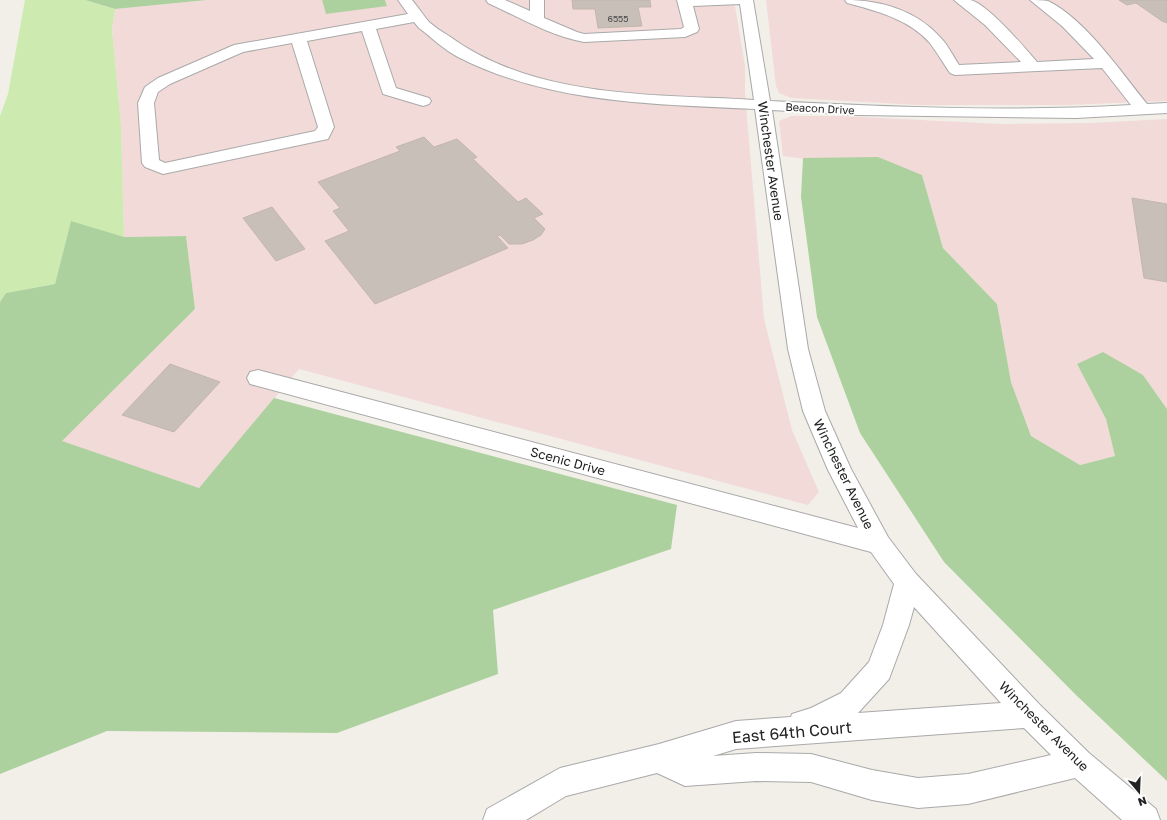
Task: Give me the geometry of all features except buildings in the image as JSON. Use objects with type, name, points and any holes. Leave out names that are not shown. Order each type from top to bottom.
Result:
[{"type":"street","name":"Beacon Drive","points":[[405,0],[424,25],[462,53],[508,74],[575,91],[629,98],[857,110],[1076,112],[1167,108]]},
{"type":"street","points":[[493,0],[537,21],[573,36],[584,38],[672,35],[685,33],[692,29],[684,1],[746,0]]},
{"type":"street","points":[[537,0],[537,21]]},
{"type":"street","name":"Winchester Avenue","points":[[746,0],[749,10],[798,349],[814,411],[840,470],[879,544],[907,582],[1030,714],[1079,763],[1145,820]]},
{"type":"street","points":[[852,0],[889,10],[919,25],[934,39],[955,70],[1106,63]]},
{"type":"street","points":[[961,0],[975,8],[996,25],[1033,66]]},
{"type":"street","points":[[1037,0],[1073,26],[1106,63],[1142,109]]},
{"type":"street","points":[[298,37],[326,127],[322,135],[163,169],[151,163],[146,103],[151,90],[164,81],[239,48],[298,37],[366,25],[417,17]]},
{"type":"street","points":[[366,25],[389,91],[423,101]]},
{"type":"street","name":"Scenic Drive","points":[[258,378],[879,544]]},
{"type":"street","points":[[772,733],[816,720],[851,702],[879,670],[896,625],[907,582]]},
{"type":"street","name":"East 64th Court","points":[[498,820],[560,783],[659,758],[736,735],[1030,714]]},
{"type":"street","points":[[659,758],[684,772],[756,767],[811,768],[872,785],[918,793],[968,789],[1079,763]]},
{"type":"shaded area","points":[[207,0],[322,0],[326,14],[387,5],[385,0],[734,0],[745,66],[745,93],[764,319],[792,430],[819,492],[808,505],[299,369],[199,488],[61,441],[195,309],[186,236],[124,237],[121,125],[112,29],[115,9]]},
{"type":"shaded area","points":[[766,0],[1167,0],[1167,101],[1068,105],[919,105],[791,98],[779,93],[776,86]]},
{"type":"shaded area","points":[[791,116],[840,116],[1002,124],[1092,123],[1167,119],[1167,409],[1143,375],[1077,364],[1106,419],[1115,456],[1080,465],[1031,436],[1011,382],[997,304],[943,248],[922,175],[783,156],[779,121]]},
{"type":"green space","points":[[25,0],[85,0],[115,9],[112,29],[121,125],[124,237],[71,222],[55,284],[6,293],[0,302],[0,116],[8,94]]},
{"type":"green space","points":[[85,0],[207,0],[115,9]]},
{"type":"green space","points":[[322,0],[385,0],[387,6],[326,14]]},
{"type":"green space","points":[[878,157],[922,175],[943,248],[997,304],[1011,382],[1031,436],[1080,465],[1115,456],[1106,419],[1077,364],[1103,352],[1143,375],[1167,409],[1167,781],[1076,695],[944,562],[860,433],[817,317],[801,197],[803,158]]},
{"type":"green space","points":[[71,221],[124,237],[186,236],[195,309],[62,441],[199,488],[274,398],[677,505],[671,549],[493,610],[498,674],[337,733],[107,731],[0,774],[0,302],[6,293],[55,284]]}]
